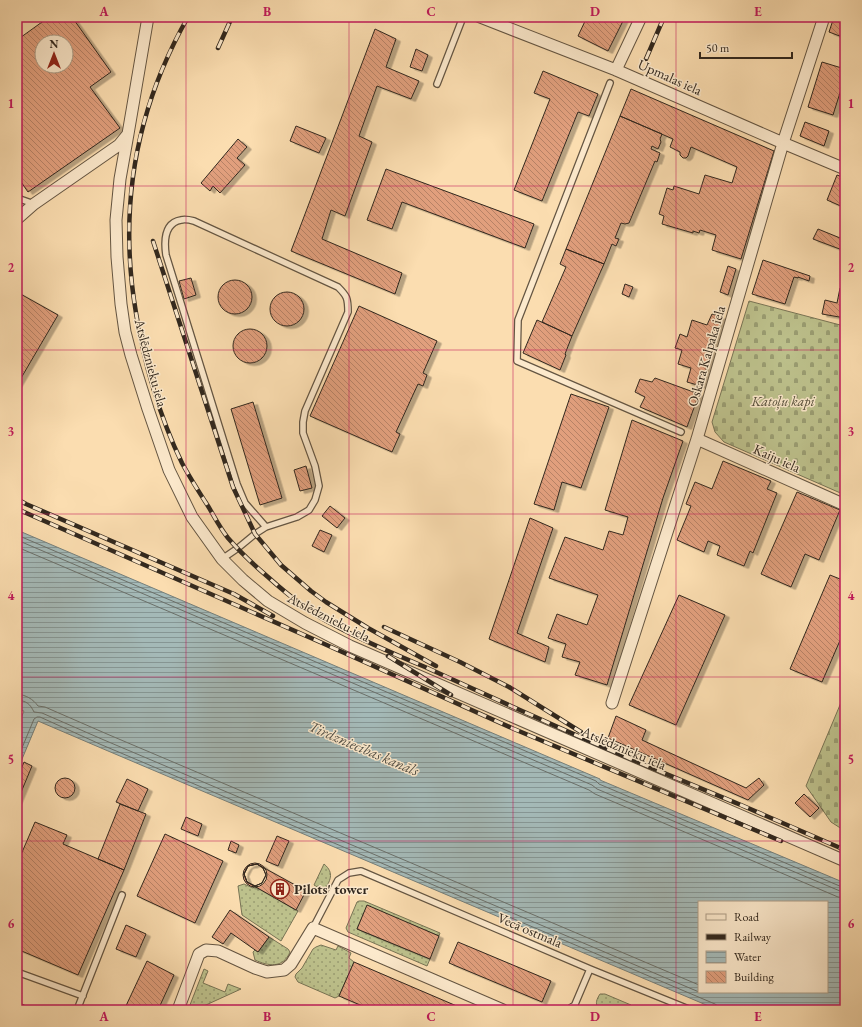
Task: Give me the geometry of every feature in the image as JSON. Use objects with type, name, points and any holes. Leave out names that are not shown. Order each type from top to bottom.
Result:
[{"type":"street","name":"Atslēdznieku iela","points":[[148,17],[120,179],[116,220],[121,304],[131,354],[169,470],[192,518],[222,558],[243,580],[268,601],[305,623],[350,646],[845,861]]},
{"type":"street","name":"Upmalas iela","points":[[480,17],[616,70],[845,169]]},
{"type":"street","points":[[616,70],[640,17]]},
{"type":"street","name":"Oskara Kalpaka iela","points":[[612,703],[697,440],[783,143],[824,17]]},
{"type":"street","points":[[17,219],[34,204],[119,145],[128,134]]},
{"type":"street","name":"Kaiju iela","points":[[697,440],[845,504]]},
{"type":"street","points":[[178,1010],[199,954],[202,952],[206,950],[218,951],[267,972],[284,970],[291,964],[313,928],[503,1010]]},
{"type":"lane","points":[[437,84],[463,17]]},
{"type":"lane","points":[[610,83],[518,320],[517,361],[681,432]]},
{"type":"lane","points":[[17,195],[20,199],[34,204]]},
{"type":"lane","points":[[222,558],[266,527],[297,517],[309,510],[315,500],[319,486],[315,466],[303,433],[303,422],[305,411],[348,312],[348,302],[345,294],[338,286],[194,221],[182,219],[172,223],[167,231],[165,245],[166,255],[237,484],[245,503],[266,527]]},
{"type":"lane","name":"Vecā ostmala","points":[[313,928],[338,880],[349,873],[360,871],[590,969],[691,1010]]},
{"type":"lane","points":[[78,1010],[122,895]]},
{"type":"lane","points":[[572,1010],[590,969]]},
{"type":"lane","points":[[17,972],[83,996]]},
{"type":"green space","name":"Katoļu kapi","points":[[749,301],[844,326],[845,324],[845,495],[724,442],[715,432],[712,422]]},
{"type":"green space","points":[[845,693],[845,831],[831,822],[806,786]]},
{"type":"green space","points":[[324,864],[329,871],[330,880],[324,891],[314,885]]},
{"type":"green space","points":[[244,884],[253,888],[255,886],[298,911],[281,941],[242,915],[238,886]]},
{"type":"green space","points":[[364,901],[440,933],[439,936],[367,906],[357,929],[430,959],[427,966],[348,932],[346,928],[357,902]]},
{"type":"green space","points":[[269,937],[288,949],[290,952],[279,964],[270,965],[255,960],[253,952],[255,950],[258,952]]},
{"type":"green space","points":[[321,945],[336,950],[338,946],[351,953],[349,958],[354,962],[339,996],[335,998],[298,982],[295,977],[313,949]]},
{"type":"green space","points":[[204,969],[208,971],[203,983],[225,992],[228,984],[241,989],[195,1010],[188,1010]]},
{"type":"green space","points":[[600,994],[605,994],[631,1005],[629,1010],[605,1010],[600,1008],[597,1005],[597,1001]]},
{"type":"water","name":"Tirdzniecības kanāls","points":[[17,530],[600,780],[845,883],[845,1010],[718,1010],[38,721],[17,771],[17,728],[24,711],[17,709]]},
{"type":"building","points":[[49,17],[72,17],[111,72],[90,87],[120,128],[28,192],[17,176],[17,40]]},
{"type":"building","points":[[587,17],[625,17],[608,51],[578,36]]},
{"type":"building","points":[[834,17],[845,17],[845,38],[829,32]]},
{"type":"building","points":[[375,29],[396,39],[386,67],[419,81],[411,99],[377,86],[359,136],[372,142],[345,216],[331,210],[322,239],[402,273],[395,294],[291,251]]},
{"type":"building","points":[[416,49],[428,55],[422,71],[410,67]]},
{"type":"building","points":[[822,62],[845,69],[845,77],[833,115],[808,107]]},
{"type":"building","points":[[543,71],[598,94],[589,116],[578,112],[542,201],[514,190],[550,99],[534,93]]},
{"type":"building","points":[[631,89],[774,151],[741,259],[712,250],[716,235],[700,230],[699,233],[693,231],[693,233],[662,224],[664,216],[659,214],[667,188],[673,190],[674,186],[699,194],[705,175],[732,183],[737,167],[691,147],[688,156],[683,158],[680,155],[680,152],[670,147],[673,139],[620,116]]},
{"type":"building","points":[[620,116],[662,134],[658,149],[652,146],[651,149],[660,153],[657,162],[655,161],[629,223],[621,223],[615,238],[619,239],[616,246],[612,244],[604,264],[566,249]]},
{"type":"building","points":[[805,122],[829,131],[824,146],[800,136]]},
{"type":"building","points":[[296,126],[326,138],[319,153],[290,141]]},
{"type":"building","points":[[238,139],[247,147],[237,158],[245,165],[220,193],[213,186],[210,191],[201,183]]},
{"type":"building","points":[[386,169],[534,224],[525,248],[402,202],[392,229],[367,220]]},
{"type":"building","points":[[837,175],[845,178],[845,201],[843,207],[827,200]]},
{"type":"building","points":[[818,229],[845,240],[845,251],[813,239]]},
{"type":"building","points":[[566,249],[604,264],[572,336],[542,322],[566,267],[560,264]]},
{"type":"building","points":[[763,260],[810,276],[809,281],[794,277],[785,304],[752,294]]},
{"type":"building","points":[[728,266],[736,269],[728,295],[720,292]]},
{"type":"building","points":[[191,278],[196,295],[184,299],[179,281]]},
{"type":"building","points":[[232,280],[238,280],[247,285],[251,291],[251,303],[247,309],[238,314],[232,314],[223,309],[218,300],[218,294],[223,285]]},
{"type":"building","points":[[625,284],[633,287],[629,297],[622,294]]},
{"type":"building","points":[[840,288],[845,289],[845,318],[822,314],[825,300],[837,303]]},
{"type":"building","points":[[17,292],[58,315],[17,385]]},
{"type":"building","points":[[284,292],[290,292],[299,297],[303,303],[303,315],[299,321],[290,326],[284,326],[275,321],[270,312],[270,306],[275,297]]},
{"type":"building","points":[[359,306],[437,341],[423,373],[427,375],[423,386],[418,384],[396,432],[400,434],[392,452],[310,416]]},
{"type":"building","points":[[712,314],[722,317],[701,386],[687,382],[691,368],[678,364],[682,350],[675,348],[680,334],[687,337],[692,320],[707,325]]},
{"type":"building","points":[[537,320],[572,336],[560,370],[523,353]]},
{"type":"building","points":[[247,329],[253,329],[262,334],[266,340],[266,352],[262,358],[253,363],[247,363],[238,358],[233,349],[233,343],[238,334]]},
{"type":"building","points":[[655,378],[699,394],[687,427],[640,407],[645,397],[635,392],[640,379],[652,382]]},
{"type":"building","points":[[571,394],[609,407],[581,488],[562,482],[554,510],[534,504]]},
{"type":"building","points":[[253,402],[282,498],[260,505],[231,409]]},
{"type":"building","points":[[632,420],[683,441],[663,498],[607,685],[575,675],[580,662],[562,657],[566,644],[548,638],[557,614],[587,625],[598,595],[549,578],[565,537],[603,550],[609,531],[623,535],[628,517],[605,510]]},
{"type":"building","points":[[723,461],[771,481],[767,489],[777,493],[753,553],[750,551],[744,566],[717,555],[720,546],[708,541],[704,552],[677,540],[691,506],[686,504],[695,482],[712,489]]},
{"type":"building","points":[[306,466],[312,488],[300,491],[294,470]]},
{"type":"building","points":[[797,492],[840,510],[819,560],[805,554],[791,587],[761,574]]},
{"type":"building","points":[[330,506],[345,518],[337,528],[322,516]]},
{"type":"building","points":[[530,518],[553,528],[517,633],[549,647],[545,662],[489,639]]},
{"type":"building","points":[[320,530],[332,535],[324,552],[312,546]]},
{"type":"building","points":[[830,575],[845,581],[845,629],[822,682],[790,669]]},
{"type":"building","points":[[679,595],[725,615],[676,725],[629,705]]},
{"type":"building","points":[[616,716],[646,730],[642,740],[746,788],[759,778],[764,785],[748,800],[608,738]]},
{"type":"building","points":[[24,762],[32,766],[17,802],[17,779]]},
{"type":"building","points":[[65,778],[72,781],[75,788],[72,795],[65,798],[58,795],[55,788],[58,781]]},
{"type":"building","points":[[127,779],[148,789],[138,811],[116,802]]},
{"type":"building","points":[[804,794],[819,808],[810,817],[795,803]]},
{"type":"building","points":[[120,804],[146,814],[124,870],[98,859]]},
{"type":"building","points":[[186,817],[202,824],[198,836],[181,829]]},
{"type":"building","points":[[35,822],[67,835],[63,844],[124,870],[78,975],[17,949],[17,864]]},
{"type":"building","points":[[165,834],[223,861],[195,923],[137,896]]},
{"type":"building","points":[[277,836],[289,841],[278,866],[266,861]]},
{"type":"building","points":[[231,841],[239,845],[236,853],[228,850]]},
{"type":"building","points":[[255,863],[263,867],[267,875],[263,883],[255,887],[247,883],[243,875],[247,867]]},
{"type":"building","name":"Pilots' tower","points":[[257,864],[306,891],[296,910],[247,882],[244,874],[248,866]]},
{"type":"building","points":[[257,864],[263,868],[266,875],[262,883],[255,886],[247,882],[244,874],[248,866]]},
{"type":"building","points":[[257,864],[263,868],[266,875],[262,883],[255,886],[247,882],[244,874],[248,866]]},
{"type":"building","points":[[367,905],[439,936],[430,959],[357,929]]},
{"type":"building","points":[[230,910],[269,937],[258,952],[231,933],[223,944],[212,937]]},
{"type":"building","points":[[126,925],[146,934],[136,957],[116,949]]},
{"type":"building","points":[[458,942],[551,981],[542,1002],[449,963]]},
{"type":"building","points":[[147,961],[174,975],[158,1010],[124,1010]]},
{"type":"building","points":[[354,962],[466,1010],[372,1010],[339,996]]},
{"type":"building","points":[[17,1002],[35,1010],[17,1010]]},
{"type":"railway","points":[[188,17],[170,52],[155,88],[135,160],[129,235],[131,274],[143,351],[160,409],[174,446],[185,469],[228,538],[252,563],[291,597],[316,615],[345,631],[586,740],[845,850]]},
{"type":"railway","points":[[218,48],[232,17]]},
{"type":"railway","points":[[646,59],[664,17]]},
{"type":"railway","points":[[153,241],[233,487],[255,534],[281,565],[326,602],[368,628],[436,666]]},
{"type":"railway","points":[[17,499],[234,594],[273,616]]},
{"type":"railway","points":[[17,509],[514,729],[781,841]]},
{"type":"railway","points":[[384,627],[460,662],[509,687],[581,732]]},
{"type":"railway","points":[[388,656],[451,695]]},
{"type":"place","name":"Pilots' tower","points":[[280,889]]}]
